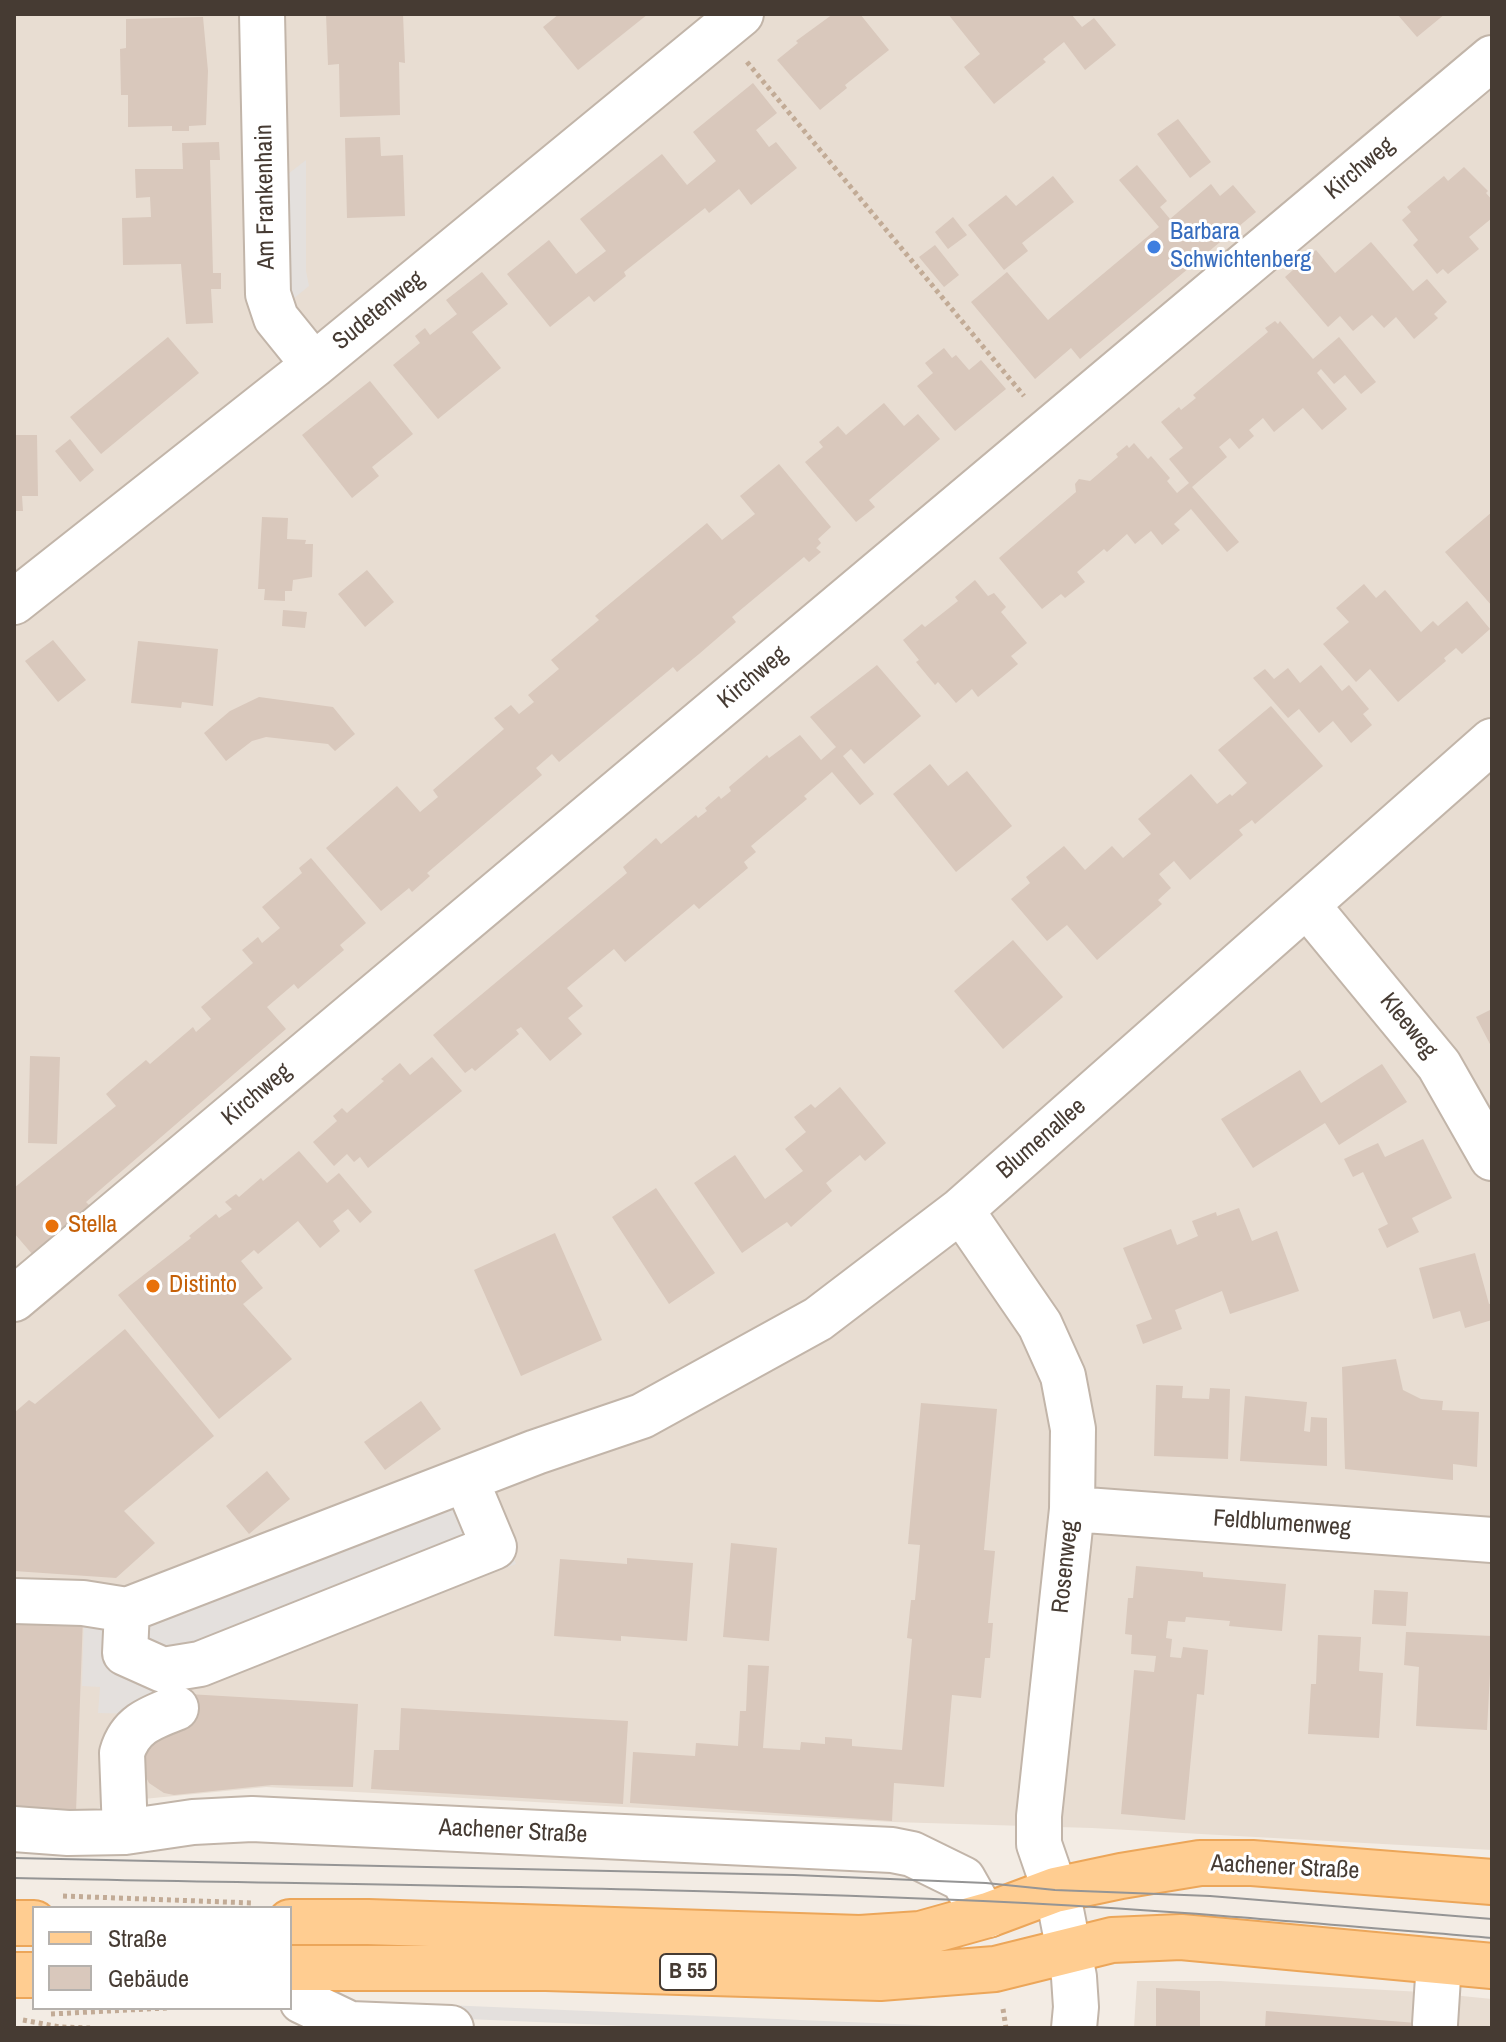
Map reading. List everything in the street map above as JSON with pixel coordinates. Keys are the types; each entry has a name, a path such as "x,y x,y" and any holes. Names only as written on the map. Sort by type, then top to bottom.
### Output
{"main road":[{"name":"Aachener Straße","path":"292,1922 860,1938 920,1934 988,1915 1055,1890 1200,1863 1252,1863 1492,1882"},
{"name":"B 55","path":"299,1979 546,1968 880,1978 995,1969 1112,1940 1181,1937 1492,1966"}],"street":[{"name":"Am Frankenhain","path":"262,14 268,294 276,318 314,365"},
{"name":"Sudetenweg","path":"22,582 314,365 731,22"},
{"name":"Kirchweg","path":"14,1299 1492,58"},
{"name":"Blumenallee","path":"127,1610 536,1452 642,1416 818,1319 961,1210 1492,741"},
{"name":"Kleeweg","path":"1307,905 1439,1065 1492,1158"},
{"name":"Rosenweg","path":"961,1210 1040,1325 1063,1376 1073,1429 1072,1509 1039,1816 1039,1844 1055,1890 1069,1950"},
{"path":"14,1601 83,1603 127,1610 125,1653 163,1670 200,1664 494,1547 470,1478"},
{"name":"Feldblumenweg","path":"1072,1509 1492,1540"},
{"path":"125,1832 122,1753 125,1742 134,1728 147,1719 176,1708"},
{"name":"Aachener Straße","path":"14,1829 68,1833 125,1832 193,1822 252,1819 892,1850 912,1854 963,1879 976,1902 988,1915"},
{"path":"1069,1950 1076,2007 1074,2028"},
{"path":"1435,2024 1439,1962"},
{"path":"299,1979 350,2024 451,2028"}],"path":[{"path":"731,22 1052,427"},
{"path":"14,2017 133,2010"},
{"path":"14,2017 60,2027 90,2028"}],"shaded area":[{"path":"14,14 1492,14 1492,1850 1092,1828 893,1822 266,1787 133,1800 72,1814 14,1812"},
{"path":"306,160 306,271 309,286 287,304 279,181"},
{"path":"487,1489 516,1564 221,1681 214,1664 139,1714 98,1713 100,1687 82,1686 84,1615"},
{"path":"1137,1981 1220,1981 1492,1999 1492,2028 1134,2028"},
{"path":"446,2005 990,2028 674,2028 445,2018"}],"building":[{"path":"326,14 403,14 405,63 399,62 400,115 340,117 339,64 328,65"},
{"path":"559,14 648,14 578,70 543,27"},
{"path":"833,14 860,14 889,50 845,85 847,88 820,110 777,60 798,43 796,41"},
{"path":"948,14 1071,14 1082,27 1094,18 1116,45 1085,70 1064,42 1043,59 1046,62 994,104 964,67 980,54"},
{"path":"1397,14 1445,14 1417,37"},
{"path":"203,17 208,71 206,125 189,126 189,131 172,131 172,126 128,127 128,95 121,95 120,49 126,48 126,19"},
{"path":"753,83 777,113 756,130 769,147 776,142 797,168 751,205 739,189 709,213 705,208 624,272 626,276 594,302 589,296 550,327 507,274 549,240 576,274 606,251 580,219 662,154 687,185 716,161 693,132"},
{"path":"1178,119 1211,162 1190,178 1157,134"},
{"path":"380,137 381,156 403,155 405,216 347,218 345,138"},
{"path":"219,142 220,160 210,160 213,273 221,273 221,289 211,289 213,323 186,324 181,264 123,265 122,218 151,217 150,197 136,198 135,169 183,169 182,143"},
{"path":"1137,165 1167,201 1160,207 1170,219 1211,184 1220,196 1233,185 1256,212 1080,359 1071,348 1035,379 971,302 1007,272 1048,320 1159,227 1119,180"},
{"path":"1464,167 1488,191 1486,193 1492,200 1492,218 1469,237 1479,249 1448,274 1443,269 1437,274 1413,245 1418,240 1402,220 1411,212 1407,207 1444,176 1448,181"},
{"path":"1053,176 1074,202 1022,243 1028,251 1004,270 968,225 1006,195 1016,206"},
{"path":"953,217 967,235 948,249 935,232"},
{"path":"1371,242 1413,291 1427,279 1447,302 1434,314 1438,318 1414,339 1396,317 1384,328 1372,315 1353,331 1340,316 1328,327 1285,277 1316,250 1335,273"},
{"path":"935,245 959,275 944,287 919,257"},
{"path":"482,272 508,304 472,332 501,368 438,419 393,365 420,343 415,336 425,328 430,335 457,314 446,300"},
{"path":"1275,321 1278,324 1280,321 1313,359 1339,337 1376,382 1361,394 1345,375 1334,384 1321,369 1317,373 1347,409 1322,430 1303,408 1274,432 1263,418 1249,430 1254,436 1239,449 1230,438 1219,447 1227,457 1192,487 1239,542 1227,552 1191,509 1174,524 1180,530 1162,545 1151,531 1135,544 1127,534 1107,552 1104,549 1077,572 1085,582 1065,598 1061,594 1042,609 999,558 1076,492 1075,484 1079,479 1090,481 1127,445 1129,448 1134,443 1148,459 1151,456 1170,478 1167,481 1177,493 1189,483 1169,459 1183,448 1161,422 1196,398 1193,395 1268,332 1265,328"},
{"path":"168,337 199,373 101,454 70,417"},
{"path":"944,348 952,358 956,355 969,370 981,360 1006,389 955,431 917,386 933,373 925,363"},
{"path":"370,381 413,434 372,467 379,476 352,498 302,435"},
{"path":"884,403 904,426 918,414 940,439 869,500 875,507 856,522 805,462 823,447 819,442 838,426 846,435"},
{"path":"14,435 37,435 38,496 22,496 23,511 14,511"},
{"path":"70,439 94,470 80,482 55,451"},
{"path":"779,464 831,527 818,539 821,543 816,548 821,552 809,562 804,557 732,617 736,622 699,654 677,672 673,667 559,762 552,754 536,768 542,775 427,873 430,876 412,892 409,888 381,911 326,848 397,786 420,812 438,797 433,790 504,729 494,718 511,705 519,714 534,702 528,695 559,669 551,660 599,620 595,616 707,523 722,540 755,514 740,496"},
{"path":"1492,512 1492,606 1445,552"},
{"path":"262,517 288,518 287,539 306,540 305,544 313,544 312,577 293,580 292,591 285,591 285,601 264,600 265,589 258,589"},
{"path":"367,570 394,602 365,627 338,594"},
{"path":"975,580 988,596 994,593 1006,607 1001,612 1027,643 1011,656 1018,664 978,697 972,689 956,703 938,682 935,685 903,640 958,601 955,597"},
{"path":"1364,584 1376,598 1385,590 1421,632 1433,621 1438,626 1467,601 1490,629 1462,654 1456,648 1444,658 1446,661 1398,702 1370,669 1356,682 1323,644 1349,622 1336,608"},
{"path":"283,610 307,612 305,628 282,626"},
{"path":"53,640 86,680 58,702 25,661"},
{"path":"138,641 218,649 213,706 182,702 181,708 131,703"},
{"path":"877,665 921,716 864,764 851,749 843,756 874,794 860,805 832,772 804,796 807,799 751,846 756,852 744,862 748,868 699,909 694,904 625,962 614,949 567,988 583,1006 568,1018 582,1034 550,1061 521,1027 516,1030 519,1034 475,1071 472,1068 465,1073 433,1035 627,873 623,867 656,838 661,844 696,815 698,818 707,811 705,808 731,791 729,787 767,755 769,758 800,735 821,760 836,747 810,717"},
{"path":"1321,665 1342,691 1349,685 1369,709 1363,714 1372,725 1351,743 1333,721 1319,733 1299,709 1288,718 1253,678 1265,669 1274,679 1288,668 1300,683"},
{"path":"259,697 333,707 355,734 335,751 328,744 266,737 252,741 226,761 204,733 230,711"},
{"path":"1271,706 1323,766 1255,824 1252,820 1239,830 1243,835 1190,880 1174,861 1159,874 1171,888 1158,900 1162,904 1097,960 1067,925 1047,941 1011,899 1030,883 1026,877 1064,846 1085,870 1112,846 1123,858 1151,834 1138,819 1191,774 1217,804 1230,794 1232,796 1247,783 1218,750"},
{"path":"930,764 948,786 967,771 1012,826 956,872 893,794"},
{"path":"311,858 366,923 340,945 344,950 298,989 294,984 267,1007 286,1029 86,1202 90,1206 33,1255 14,1233 14,1188 116,1106 106,1094 122,1080 146,1060 150,1064 193,1027 196,1032 211,1019 201,1007 253,963 242,950 258,937 262,943 280,928 262,907 302,873 299,868"},
{"path":"1013,940 1063,997 1003,1049 954,991"},
{"path":"1492,1009 1492,1048 1476,1017"},
{"path":"30,1056 60,1057 57,1144 28,1143"},
{"path":"432,1057 462,1091 368,1168 360,1157 354,1162 347,1154 334,1166 313,1142 337,1121 333,1116 342,1108 347,1113 400,1063 410,1075"},
{"path":"1382,1064 1407,1102 1339,1145 1325,1123 1253,1168 1221,1119 1300,1070 1321,1103"},
{"path":"840,1087 886,1143 865,1161 860,1155 826,1183 832,1191 791,1227 787,1222 742,1253 694,1183 735,1155 765,1199 803,1171 785,1149 806,1132 794,1117 811,1104 815,1108"},
{"path":"1423,1139 1452,1198 1412,1218 1419,1232 1387,1248 1378,1229 1388,1224 1363,1172 1353,1177 1344,1159 1378,1143 1385,1157"},
{"path":"299,1151 327,1183 339,1173 372,1212 360,1223 348,1209 333,1221 340,1231 320,1248 298,1221 258,1254 254,1250 241,1261 263,1288 243,1304 292,1359 219,1419 118,1295 191,1238 189,1236 216,1214 219,1218 232,1209 225,1202 236,1194 239,1197 261,1178 263,1181"},
{"path":"656,1188 715,1273 669,1304 612,1217"},
{"path":"1239,1208 1252,1241 1277,1231 1299,1291 1230,1314 1222,1291 1175,1310 1182,1329 1143,1344 1136,1325 1152,1319 1123,1248 1171,1229 1177,1245 1198,1236 1192,1221"},
{"path":"555,1233 602,1340 521,1376 474,1270"},
{"path":"1475,1253 1489,1304 1492,1303 1492,1320 1465,1328 1460,1311 1433,1319 1419,1268"},
{"path":"125,1329 214,1436 124,1511 155,1543 116,1578 14,1571 14,1413 29,1400 35,1404"},
{"path":"1396,1359 1403,1390 1421,1399 1443,1401 1442,1410 1479,1412 1477,1467 1453,1464 1453,1480 1345,1469 1342,1367"},
{"path":"1156,1385 1183,1386 1182,1398 1209,1399 1210,1388 1230,1389 1228,1459 1154,1456"},
{"path":"1245,1396 1307,1402 1304,1431 1310,1432 1311,1417 1327,1418 1327,1466 1240,1461"},
{"path":"421,1401 441,1429 385,1470 364,1442"},
{"path":"921,1403 997,1409 984,1550 995,1551 988,1623 993,1623 990,1658 985,1658 981,1698 952,1695 944,1787 894,1783 892,1821 630,1803 633,1752 695,1756 696,1743 738,1746 740,1711 746,1711 748,1665 769,1666 763,1748 800,1750 801,1742 825,1744 825,1737 852,1739 852,1746 902,1750 912,1639 907,1638 911,1600 915,1600 920,1545 908,1544"},
{"path":"267,1471 290,1499 249,1534 226,1506"},
{"path":"731,1543 777,1548 769,1641 723,1637"},
{"path":"627,1558 693,1563 687,1641 621,1636 621,1641 554,1636 560,1559 627,1564"},
{"path":"1136,1566 1203,1572 1203,1577 1286,1584 1282,1631 1229,1626 1230,1621 1186,1617 1185,1622 1168,1621 1166,1638 1172,1639 1170,1657 1181,1658 1183,1647 1208,1650 1204,1695 1197,1694 1185,1820 1121,1814 1134,1670 1154,1672 1156,1656 1131,1654 1132,1635 1125,1634 1128,1598 1133,1598"},
{"path":"1374,1590 1408,1592 1406,1626 1372,1624"},
{"path":"14,1614 83,1616 76,1812 14,1810"},
{"path":"1406,1632 1492,1636 1487,1730 1416,1726 1419,1667 1404,1665"},
{"path":"1318,1635 1361,1637 1359,1671 1383,1673 1379,1738 1308,1734 1311,1684 1316,1684"},
{"path":"188,1694 358,1704 353,1787 272,1785 174,1795 164,1793 149,1783 144,1773 143,1751"},
{"path":"401,1708 628,1721 623,1804 371,1789 374,1750 399,1750"},
{"path":"1156,1988 1200,1991 1200,2028 1156,2028"},
{"path":"1266,2011 1454,2026 1454,2028 1265,2028"}],"tram line":[{"path":"14,1858 794,1875 1210,1896 1492,1919"},
{"path":"14,1878 646,1890 1025,1903 1492,1938"}],"place":[{"name":"Barbara Schwichtenberg","path":"1154,247"},
{"name":"Stella","path":"52,1226"},
{"name":"Distinto","path":"153,1286"}]}
